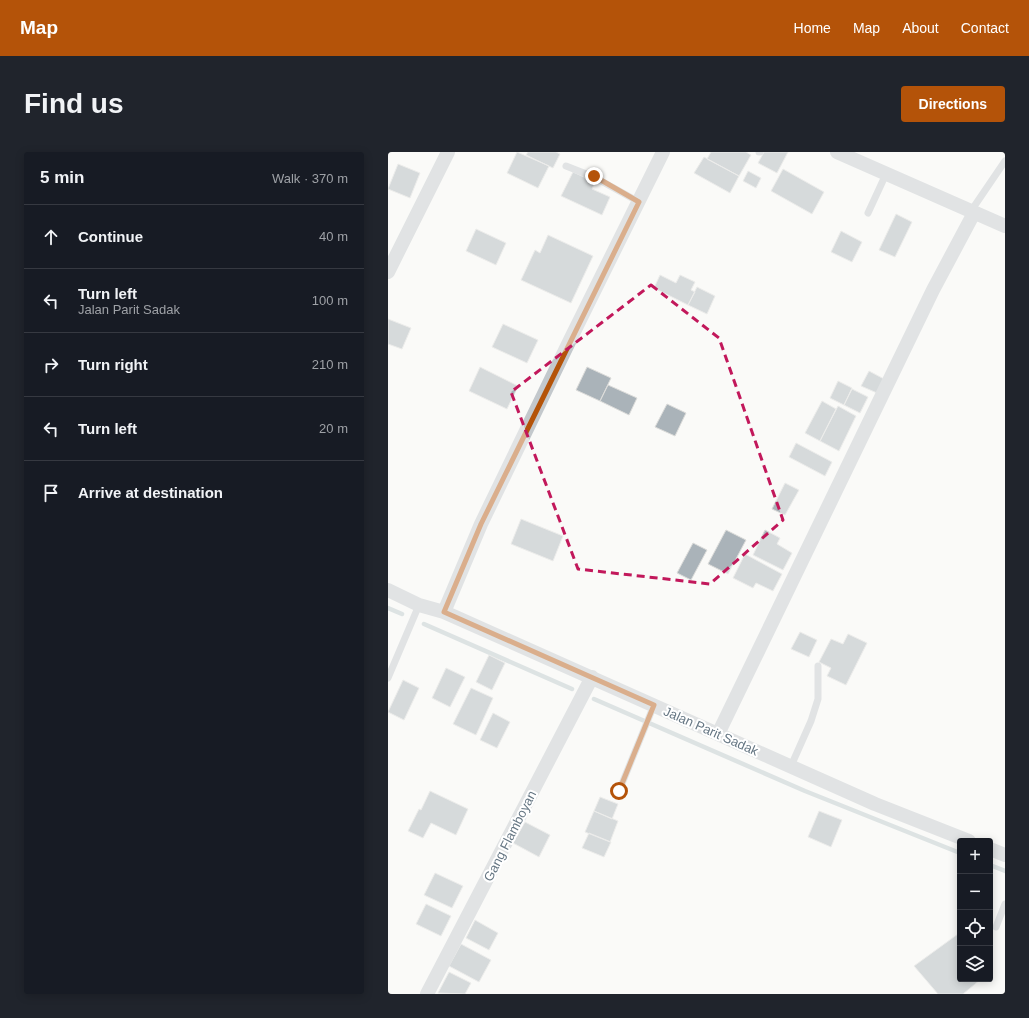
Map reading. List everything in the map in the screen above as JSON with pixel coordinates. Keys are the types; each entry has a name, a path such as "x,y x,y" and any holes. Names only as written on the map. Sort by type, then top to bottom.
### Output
{"street":[{"path":"388,272 448,152"},
{"path":"444,612 481,524 663,152"},
{"path":"837,152 1005,226"},
{"path":"718,734 972,212"},
{"name":"Jalan Parit Sadak","path":"388,590 419,604 444,612 592,677 654,708 718,734 875,804 961,838"},
{"name":"Gang Flamboyan","path":"427,994 592,677"},
{"path":"993,850 1005,855"}],"lane":[{"path":"972,212 1005,161"},
{"path":"566,166 594,176 639,202"},
{"path":"868,213 886,174"},
{"path":"388,678 419,604"},
{"path":"791,766 818,699 818,666"},
{"path":"619,791 654,708"},
{"path":"996,927 1005,904"}],"highlighted area":[{"path":"651,285 719,338 783,520 710,584 578,569 511,392"}],"building":[{"path":"517,152 549,166 538,188 507,173"},
{"path":"528,152 556,152 560,154 553,168 526,155"},
{"path":"711,152 746,152 751,155 739,176 707,159"},
{"path":"764,152 788,152 777,173 758,163"},
{"path":"704,157 739,176 730,193 694,173"},
{"path":"398,164 420,173 410,198 388,189"},
{"path":"783,169 824,192 812,214 771,191"},
{"path":"748,171 761,178 756,188 743,181"},
{"path":"573,172 595,182 592,189 610,197 602,215 561,196"},
{"path":"896,214 912,222 895,257 879,250"},
{"path":"476,229 506,243 496,265 466,251"},
{"path":"841,231 862,242 852,262 831,252"},
{"path":"548,235 593,256 571,303 521,280 535,250 540,253"},
{"path":"660,275 676,283 680,275 695,282 691,290 695,292 688,305 654,288"},
{"path":"697,287 715,296 707,314 688,305"},
{"path":"388,319 411,328 402,349 388,344"},
{"path":"503,324 538,340 527,363 492,347"},
{"path":"480,367 518,386 507,409 469,391"},
{"path":"587,367 611,378 600,401 576,390"},
{"path":"869,371 884,379 877,393 861,386"},
{"path":"838,381 852,388 844,405 830,398"},
{"path":"608,385 637,398 629,415 600,401"},
{"path":"852,389 868,397 860,413 844,405"},
{"path":"822,401 836,409 820,441 805,433"},
{"path":"667,404 686,413 675,436 655,427"},
{"path":"838,406 856,416 839,451 820,441"},
{"path":"796,443 832,462 825,476 789,457"},
{"path":"785,483 799,490 785,515 772,509"},
{"path":"521,519 563,536 553,561 511,544"},
{"path":"726,530 746,540 728,574 708,564"},
{"path":"765,530 780,538 777,544 792,553 783,570 753,555"},
{"path":"693,543 707,550 691,580 677,573"},
{"path":"745,554 782,574 773,591 756,583 753,588 733,578"},
{"path":"800,632 817,640 809,657 791,649"},
{"path":"848,634 867,643 846,685 827,676 831,668 819,662 831,639 843,644"},
{"path":"489,655 505,663 492,690 476,682"},
{"path":"446,668 465,677 450,707 432,698"},
{"path":"403,680 419,688 404,720 388,712"},
{"path":"471,688 493,698 476,735 453,724"},
{"path":"493,713 510,722 497,748 480,740"},
{"path":"430,791 468,809 456,835 431,823 423,838 408,831 419,809 421,810"},
{"path":"600,797 618,804 612,819 594,811"},
{"path":"594,811 618,821 610,842 585,832"},
{"path":"819,811 842,820 831,847 808,837"},
{"path":"525,822 550,835 539,857 513,843"},
{"path":"589,833 611,842 604,857 582,848"},
{"path":"435,873 463,886 452,908 424,895"},
{"path":"426,904 451,916 441,936 416,924"},
{"path":"475,920 498,933 489,950 466,938"},
{"path":"957,935 957,982 977,982 963,994 938,994 914,966"},
{"path":"461,944 491,960 479,982 449,966"},
{"path":"449,972 471,983 465,994 438,993"}],"waterway":[{"path":"388,608 402,614"},
{"path":"424,624 572,689"},
{"path":"594,699 805,791 957,852"},
{"path":"993,866 1005,871"}],"route":[{"path":"594,176 639,202 481,524 444,612 654,705 648,724 619,791"}]}
